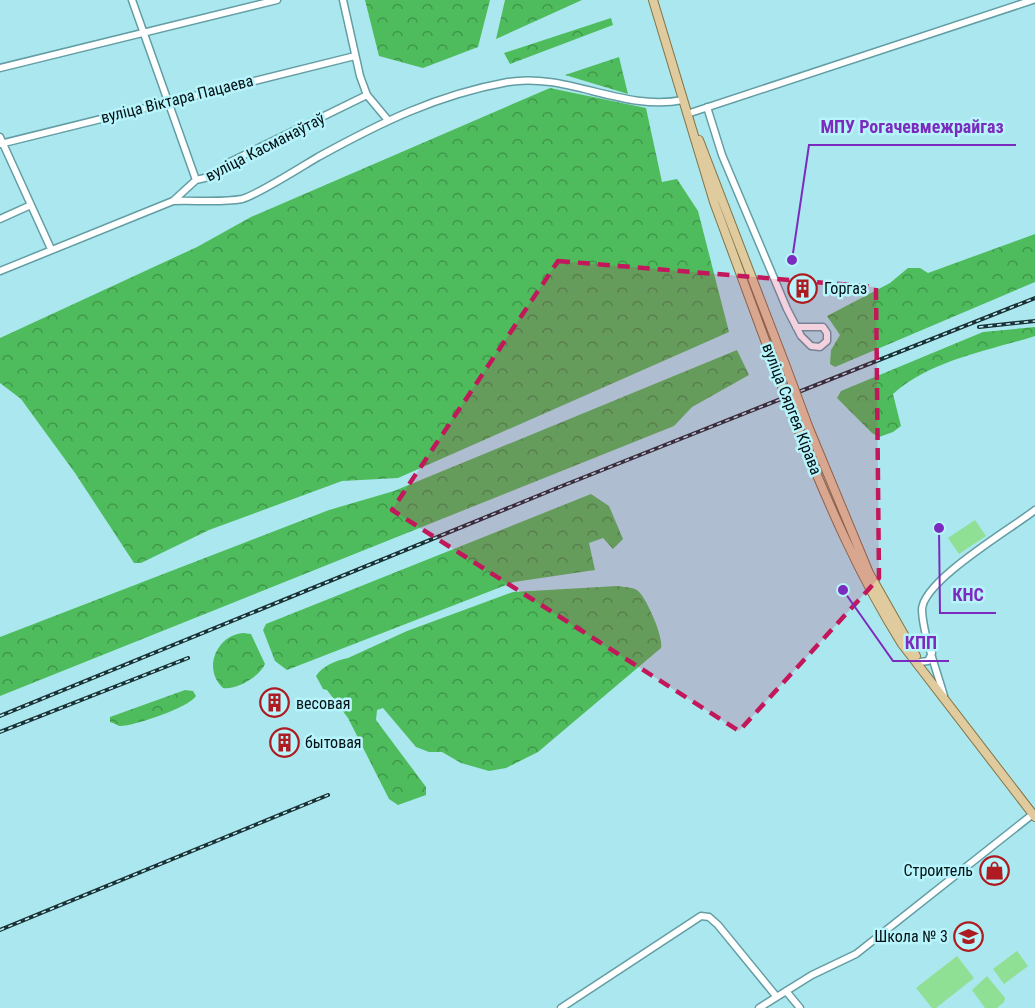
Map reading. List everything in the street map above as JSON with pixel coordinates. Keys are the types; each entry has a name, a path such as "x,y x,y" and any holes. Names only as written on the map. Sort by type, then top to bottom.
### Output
{"main road":[{"name":"вуліца Сяргея Кірава","path":"652,0 714,202 798,429 828,502 864,580 902,644 937,683"},
{"name":"вуліца Сяргея Кірава","path":"687,114 725,202 808,426 869,573 920,662 937,683 945,702 1034,815"}],"street":[{"path":"132,0 196,180"},
{"path":"0,68 277,0"},
{"path":"343,0 355,56 367,94 387,119"},
{"path":"687,114 1033,0"},
{"name":"вуліца Віктара Пацаева","path":"1,141 355,56"},
{"path":"173,201 243,199 387,119 447,96 529,80 622,99 665,104 683,100"},
{"name":"вуліца Касманаўтаў","path":"0,271 173,201 196,180 213,176 230,162 367,94"},
{"path":"707,107 722,155 796,327 801,336 814,347 823,346 827,341 827,333 823,327 796,327"},
{"path":"1,141 51,249"},
{"path":"0,219 31,205"},
{"path":"937,683 922,608 925,597 953,569 1035,510"},
{"path":"920,662 928,661 932,652"},
{"path":"759,1008 776,996 856,954 1034,815"},
{"path":"561,1008 696,917 709,917 718,925 776,996"},
{"path":"786,991 800,1008"}],"highlighted area":[{"path":"558,261 876,287 879,578 739,731 392,510"}],"green space":[{"path":"365,0 490,0 478,47 423,68 379,56"},
{"path":"505,0 582,0 496,39"},
{"path":"611,18 613,25 510,64 504,53"},
{"path":"619,57 628,94 565,75"},
{"path":"550,88 646,108 662,182 677,179 698,211 729,332 398,478 342,481 209,530 141,563 134,563 75,473 21,399 0,383 0,338 197,247 251,217"},
{"path":"1035,234 1035,282 835,367 830,364 831,350 840,335 827,316 890,283 908,268 920,268 928,273"},
{"path":"1035,327 1035,336 961,358 908,382 893,394 901,426 893,432 879,437 872,433 837,398 841,391 983,332"},
{"path":"737,350 749,375 692,407 674,426 0,696 0,637 329,510 394,491"},
{"path":"591,494 609,506 623,539 613,549 603,538 589,543 595,570 514,582 287,670 275,661 263,630 266,624"},
{"path":"975,520 986,536 959,554 948,538"},
{"path":"617,586 633,588 641,594 657,627 661,648 538,752 506,768 489,771 461,763 442,752 429,752 416,747 383,708 377,710 376,720 426,787 426,795 398,805 389,799 348,718 327,690 323,689 316,676 330,664 407,631 513,592"},
{"path":"243,633 251,634 265,664 247,681 235,687 223,688 214,672 215,654 226,640"},
{"path":"185,690 193,691 196,696 172,711 126,725 119,726 110,722 110,717"},
{"path":"1017,951 1028,966 1004,984 993,969"},
{"path":"957,956 974,978 936,1008 932,1008 916,988"},
{"path":"987,976 1005,998 997,1008 985,1008 972,990"}],"railway":[{"path":"0,716 557,488 1035,298"},
{"path":"979,327 1035,321"},
{"path":"0,732 188,658"},
{"path":"0,930 328,795"}],"place":[{"name":"МПУ Рогачевмежрайгаз","path":"792,260"},
{"name":"Горгаз","path":"803,288"},
{"name":"КНС","path":"939,528"},
{"name":"КПП","path":"843,590"},
{"name":"весовая","path":"275,703"},
{"name":"бытовая","path":"284,742"},
{"name":"Строитель","path":"994,870"},
{"name":"Школа № 3","path":"969,936"}]}
